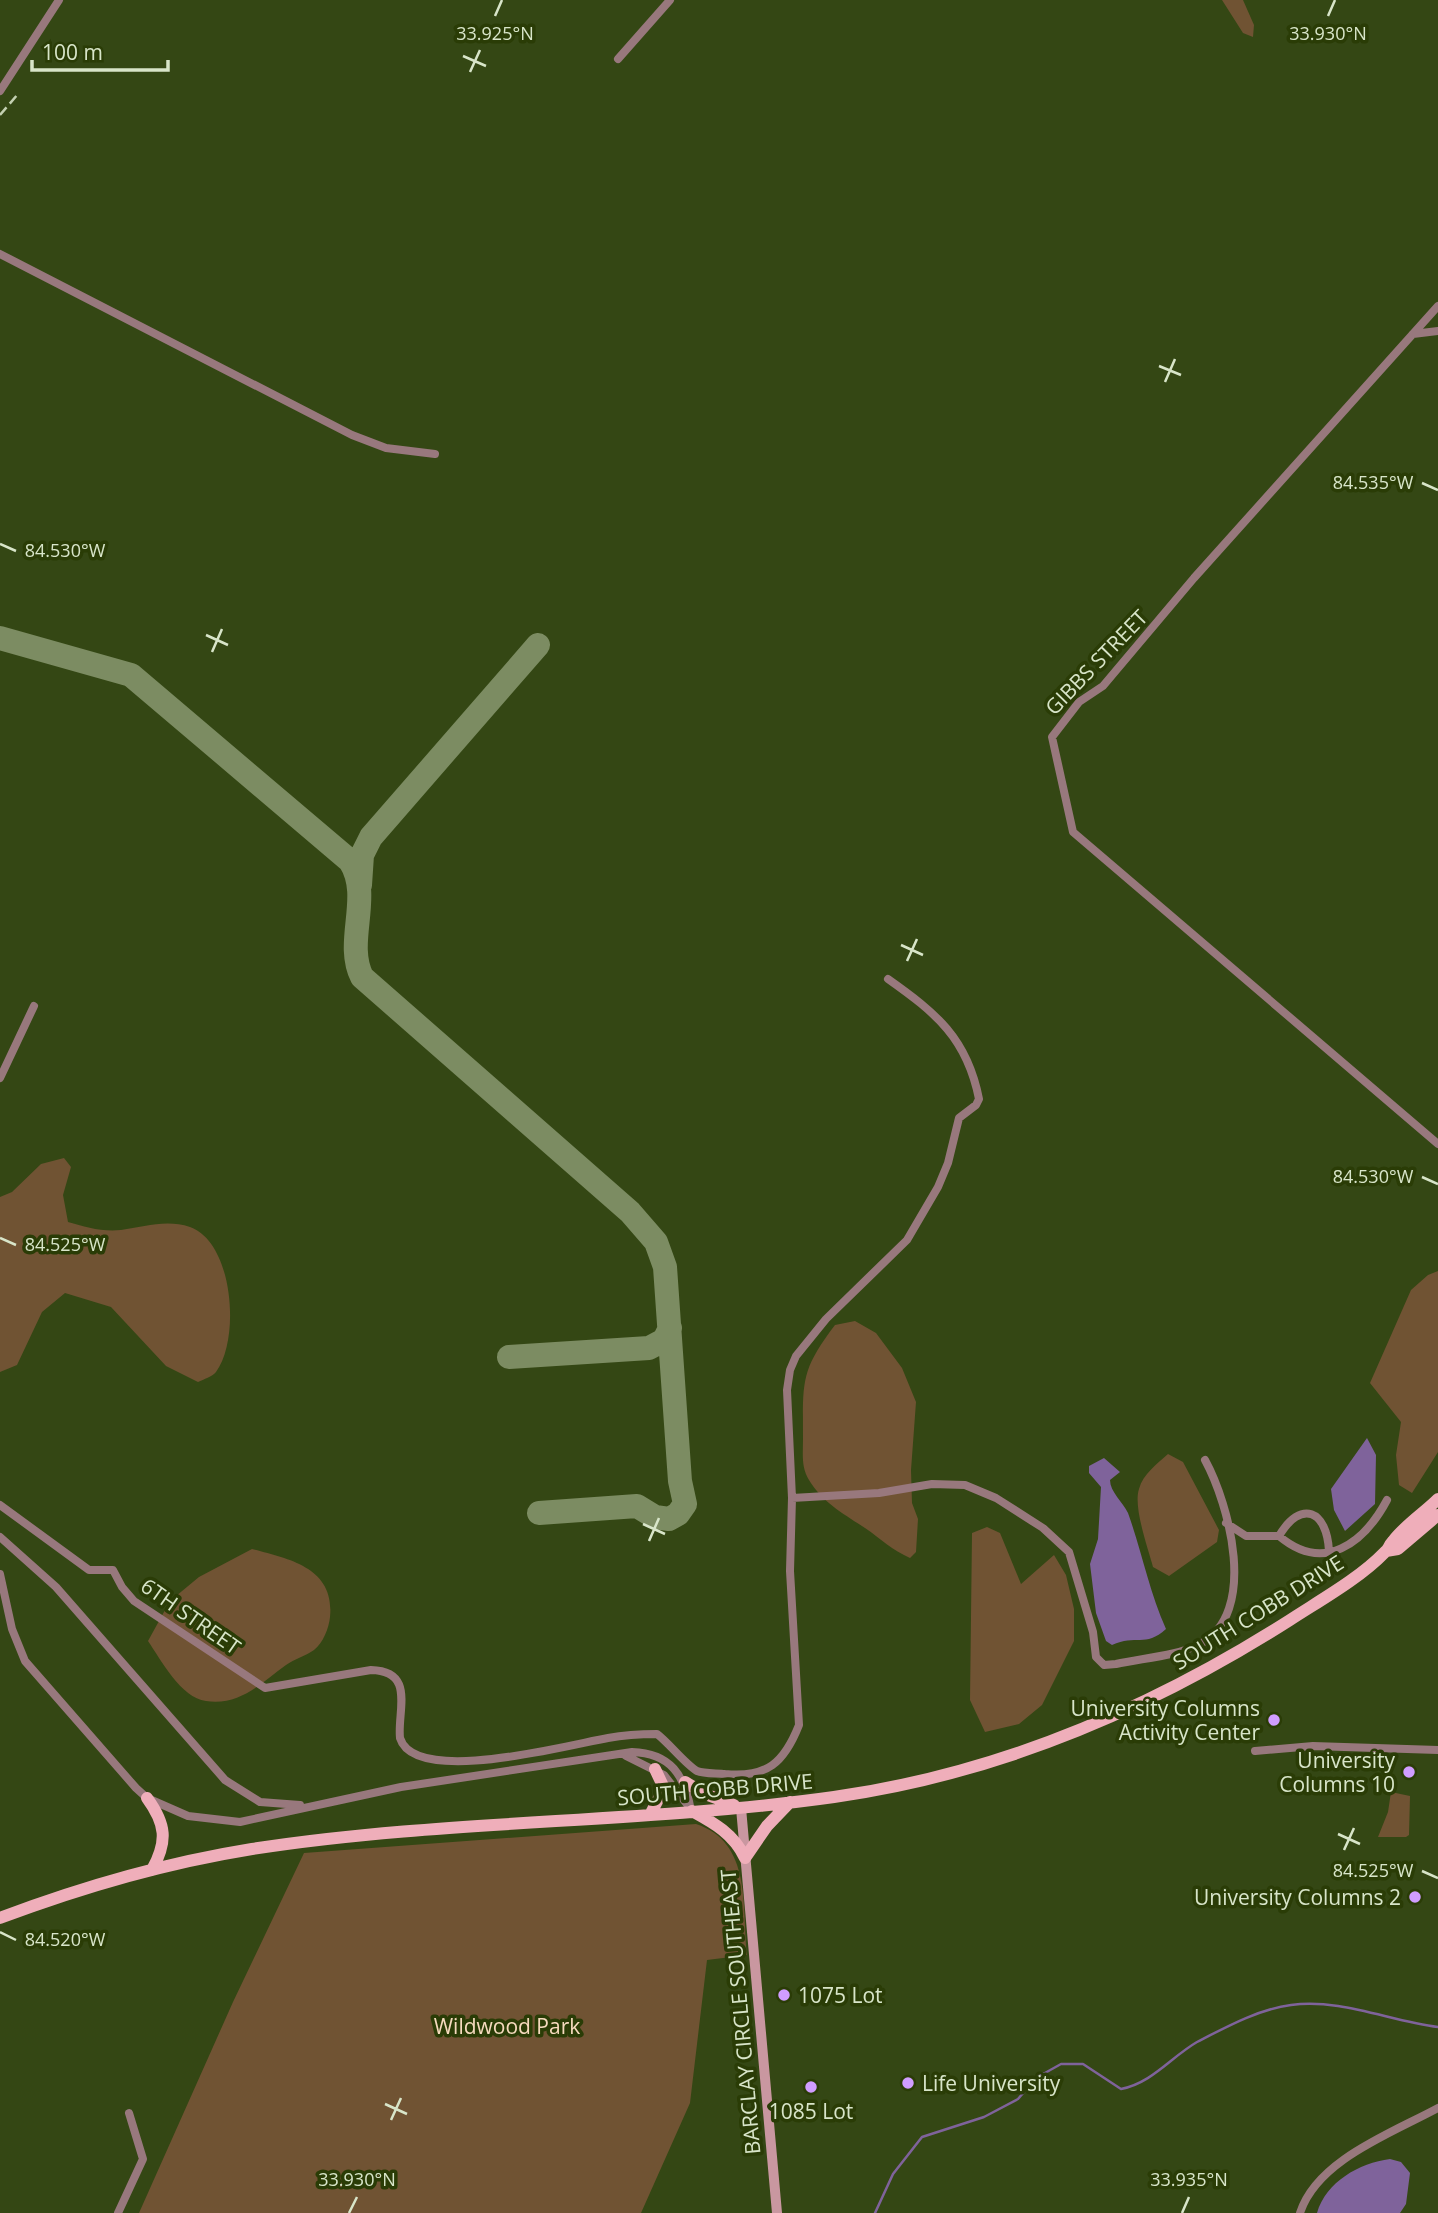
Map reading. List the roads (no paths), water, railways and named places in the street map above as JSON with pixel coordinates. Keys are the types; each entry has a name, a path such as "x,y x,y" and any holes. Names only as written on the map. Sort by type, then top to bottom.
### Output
{"main road":[{"name":"SOUTH COBB DRIVE","path":"0,1918 88,1887 152,1870 293,1843 741,1808 862,1792 951,1774 1012,1755 1104,1719 1193,1677 1241,1650 1306,1609 1386,1551 1393,1539 1438,1499"},
{"name":"SOUTH COBB DRIVE","path":"1386,1551 1398,1549 1438,1515"},
{"path":"650,1815 664,1788 655,1769"},
{"path":"685,1782 705,1794 741,1808"},
{"path":"147,1798 162,1821 165,1836 152,1870"},
{"path":"746,1858 767,1826 790,1802"},
{"path":"691,1811 724,1830 740,1846 746,1858"}],"street":[{"path":"0,91 59,0"},
{"path":"618,59 670,0"},
{"path":"0,254 352,435 386,448 435,454"},
{"name":"GIBBS STREET","path":"1438,306 1194,578 1103,686 1079,702 1052,737 1073,832 1438,1144"},
{"path":"1413,334 1438,331"},
{"path":"888,979 943,1021 965,1052 979,1098 976,1105 960,1118 948,1163 938,1187 907,1240 826,1320 796,1356 787,1390 792,1498 878,1493 932,1484 965,1485 996,1498 1043,1528 1069,1552 1093,1632 1096,1657 1104,1665 1189,1648 1209,1638 1218,1628 1236,1583 1236,1567 1219,1486 1205,1460"},
{"path":"0,1078 33,1006"},
{"name":"6TH STREET","path":"0,1505 89,1570 113,1570 134,1601 265,1688 371,1670 386,1672 400,1685 402,1744 414,1754 439,1760 500,1759 607,1738 657,1734 698,1771 739,1774 763,1772 779,1761 790,1747 799,1725 790,1572 792,1498"},
{"path":"1226,1522 1246,1536 1279,1536 1307,1551 1329,1551 1353,1545 1377,1520 1387,1500"},
{"path":"1279,1536 1294,1520 1304,1515 1318,1516 1329,1536 1329,1551"},
{"path":"0,1537 56,1587 225,1780 260,1802 308,1805"},
{"path":"0,1574 12,1629 25,1661 147,1798 188,1816 227,1823 260,1819 308,1805 411,1786 638,1752 660,1759 674,1768 685,1782 691,1811"},
{"path":"1255,1751 1313,1746 1438,1750"},
{"path":"623,1755 655,1769 670,1780 691,1811"},
{"name":"BARCLAY CIRCLE SOUTHEAST","path":"741,1808 777,2213"},
{"path":"1300,2213 1311,2189 1332,2167 1438,2108"},
{"path":"118,2213 143,2159 129,2113"}],"waterway":[{"path":"875,2213 893,2174 922,2137 984,2117 1018,2099 1036,2078 1061,2064 1083,2064 1121,2089 1142,2081 1197,2042 1219,2030 1255,2015 1291,2005 1346,2007 1438,2027"}],"railway":[{"path":"0,115 18,94"}],"place":[{"name":"University Columns Activity Center","path":"1274,1720"},
{"name":"University Columns 10","path":"1409,1772"},
{"name":"University Columns 2","path":"1415,1897"},
{"name":"1075 Lot","path":"784,1995"},
{"name":"Life University","path":"908,2083"},
{"name":"1085 Lot","path":"811,2087"}],"park label":[{"name":"Wildwood Park","path":"507,2026"}]}
